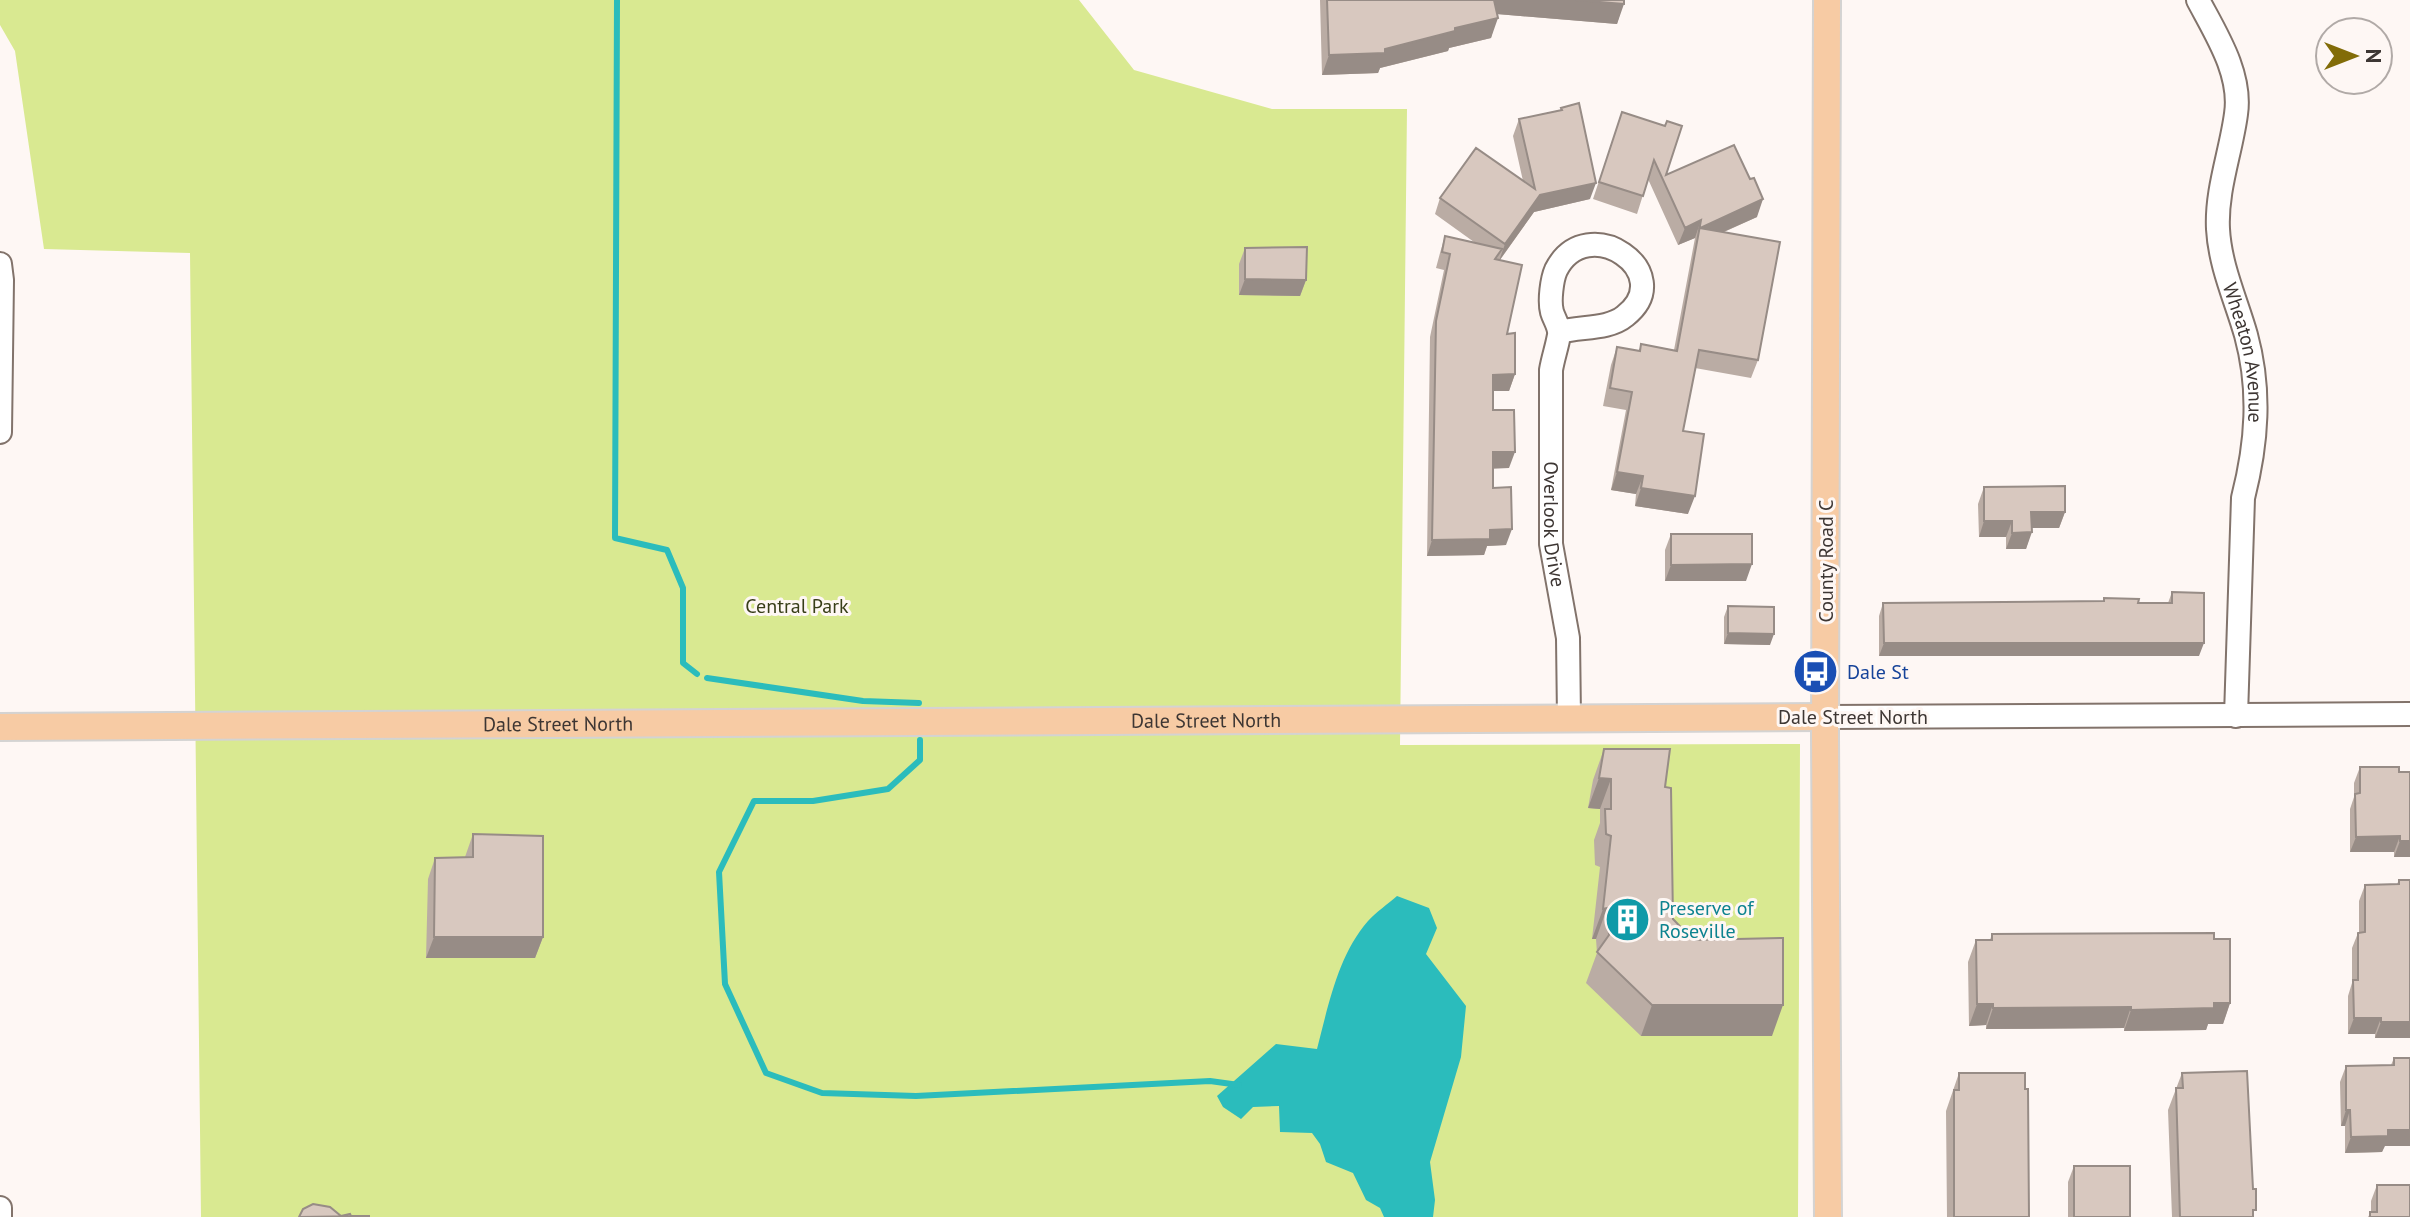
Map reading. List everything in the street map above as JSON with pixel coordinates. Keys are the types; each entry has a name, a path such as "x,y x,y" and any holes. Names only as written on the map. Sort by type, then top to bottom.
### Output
{"main road":[{"name":"County Road C","path":"1827,0 1825,717 1828,1217"},
{"name":"Dale Street North","path":"0,727 1825,717"}],"street":[{"name":"Wheaton Avenue","path":"2198,0 2230,65 2236,90 2237,111 2220,194 2218,227 2222,260 2246,338 2257,399 2252,463 2243,498 2236,716"},
{"name":"Overlook Drive","path":"1560,332 1579,326 1606,325 1624,317 1635,305 1641,289 1638,271 1629,256 1615,248 1595,245 1575,248 1562,260 1554,274 1551,310 1560,332 1551,370 1550,524 1568,638 1569,718"},
{"path":"0,264 0,432"},
{"name":"Dale Street North","path":"1825,717 2410,714"},
{"path":"0,1208 0,1217"}],"green space":[{"name":"Central Park","path":"0,0 1079,0 1134,70 1272,109 1407,109 1400,745 1800,744 1798,1217 201,1217 190,253 44,249 15,51 0,25"}],"water":[{"path":"1397,896 1429,908 1437,928 1426,954 1466,1006 1461,1057 1430,1162 1435,1200 1433,1217 1384,1217 1380,1208 1366,1200 1353,1173 1326,1162 1320,1144 1312,1133 1280,1132 1279,1106 1253,1107 1241,1119 1223,1107 1217,1096 1276,1044 1317,1049 1335,982 1349,949 1368,921"}],"building":[{"path":"1327,0 1494,0 1498,18 1385,49 1385,53 1329,55"},
{"path":"1576,0 1624,0 1624,4"},
{"path":"1579,103 1596,183 1540,195 1505,244 1440,198 1476,148 1535,189 1519,119"},
{"path":"1622,112 1665,126 1667,121 1682,126 1666,175 1734,145 1763,199 1700,228 1780,242 1758,360 1699,350 1683,431 1704,434 1695,496 1641,488 1643,476 1617,472 1632,392 1610,388 1617,347 1640,351 1641,344 1677,351 1701,220 1685,228 1654,160 1643,196 1599,182"},
{"path":"1445,236 1502,249 1495,259 1522,265 1507,334 1515,333 1515,374 1493,375 1493,410 1514,410 1515,452 1493,452 1493,488 1511,487 1512,529 1490,530 1490,539 1432,540 1436,321 1450,254 1442,252"},
{"path":"1307,247 1306,280 1245,279 1245,248"},
{"path":"2065,486 2065,512 2031,512 2032,532 2012,533 2012,521 1984,521 1984,487"},
{"path":"1671,534 1752,534 1752,564 1671,565"},
{"path":"2172,592 2204,593 2204,643 1884,643 1883,603 2104,601 2104,598 2139,599 2138,603 2172,603"},
{"path":"1728,606 1774,607 1774,634 1728,633"},
{"name":"Preserve of Roseville","path":"1604,749 1670,749 1665,787 1671,788 1673,919 1693,940 1783,938 1783,1005 1652,1005 1597,952 1609,935 1607,908 1603,909 1611,836 1606,834 1605,809 1611,809 1611,779 1599,778"},
{"path":"2360,767 2399,767 2399,772 2410,772 2410,841 2400,841 2400,836 2356,837 2355,794 2360,793"},
{"path":"473,834 543,836 543,937 434,937 435,858 473,857"},
{"path":"2399,880 2410,880 2410,1022 2354,1018 2353,980 2358,980 2358,933 2365,932 2365,885 2399,884"},
{"path":"2214,933 2214,939 2230,939 2230,1003 2214,1003 2214,1008 1993,1008 1993,1004 1977,1004 1976,940 1992,940 1992,934"},
{"path":"2394,1058 2410,1058 2410,1130 2388,1130 2388,1136 2351,1137 2350,1110 2346,1110 2346,1066 2394,1065"},
{"path":"2247,1071 2253,1189 2256,1189 2253,1217 2180,1217 2176,1088 2183,1088 2182,1073"},
{"path":"1959,1073 2025,1073 2025,1089 2028,1089 2029,1217 1954,1217 1954,1090 1959,1090"},
{"path":"2074,1166 2130,1166 2130,1217 2074,1217"},
{"path":"2377,1185 2410,1185 2410,1217 2370,1217 2370,1212 2377,1212"},
{"path":"313,1204 330,1207 341,1216 370,1216 299,1217 303,1209"}],"waterway":[{"path":"617,0 615,538 667,550 683,588 683,663 697,674"},
{"path":"707,678 863,701 919,703"},
{"path":"920,740 920,760 888,789 813,801 754,801 719,872 725,984 766,1073 822,1093 916,1096 1210,1081 1239,1085"}],"place":[{"name":"Dale St","path":"1816,672"},
{"name":"Preserve of Roseville","path":"1628,919"}]}
